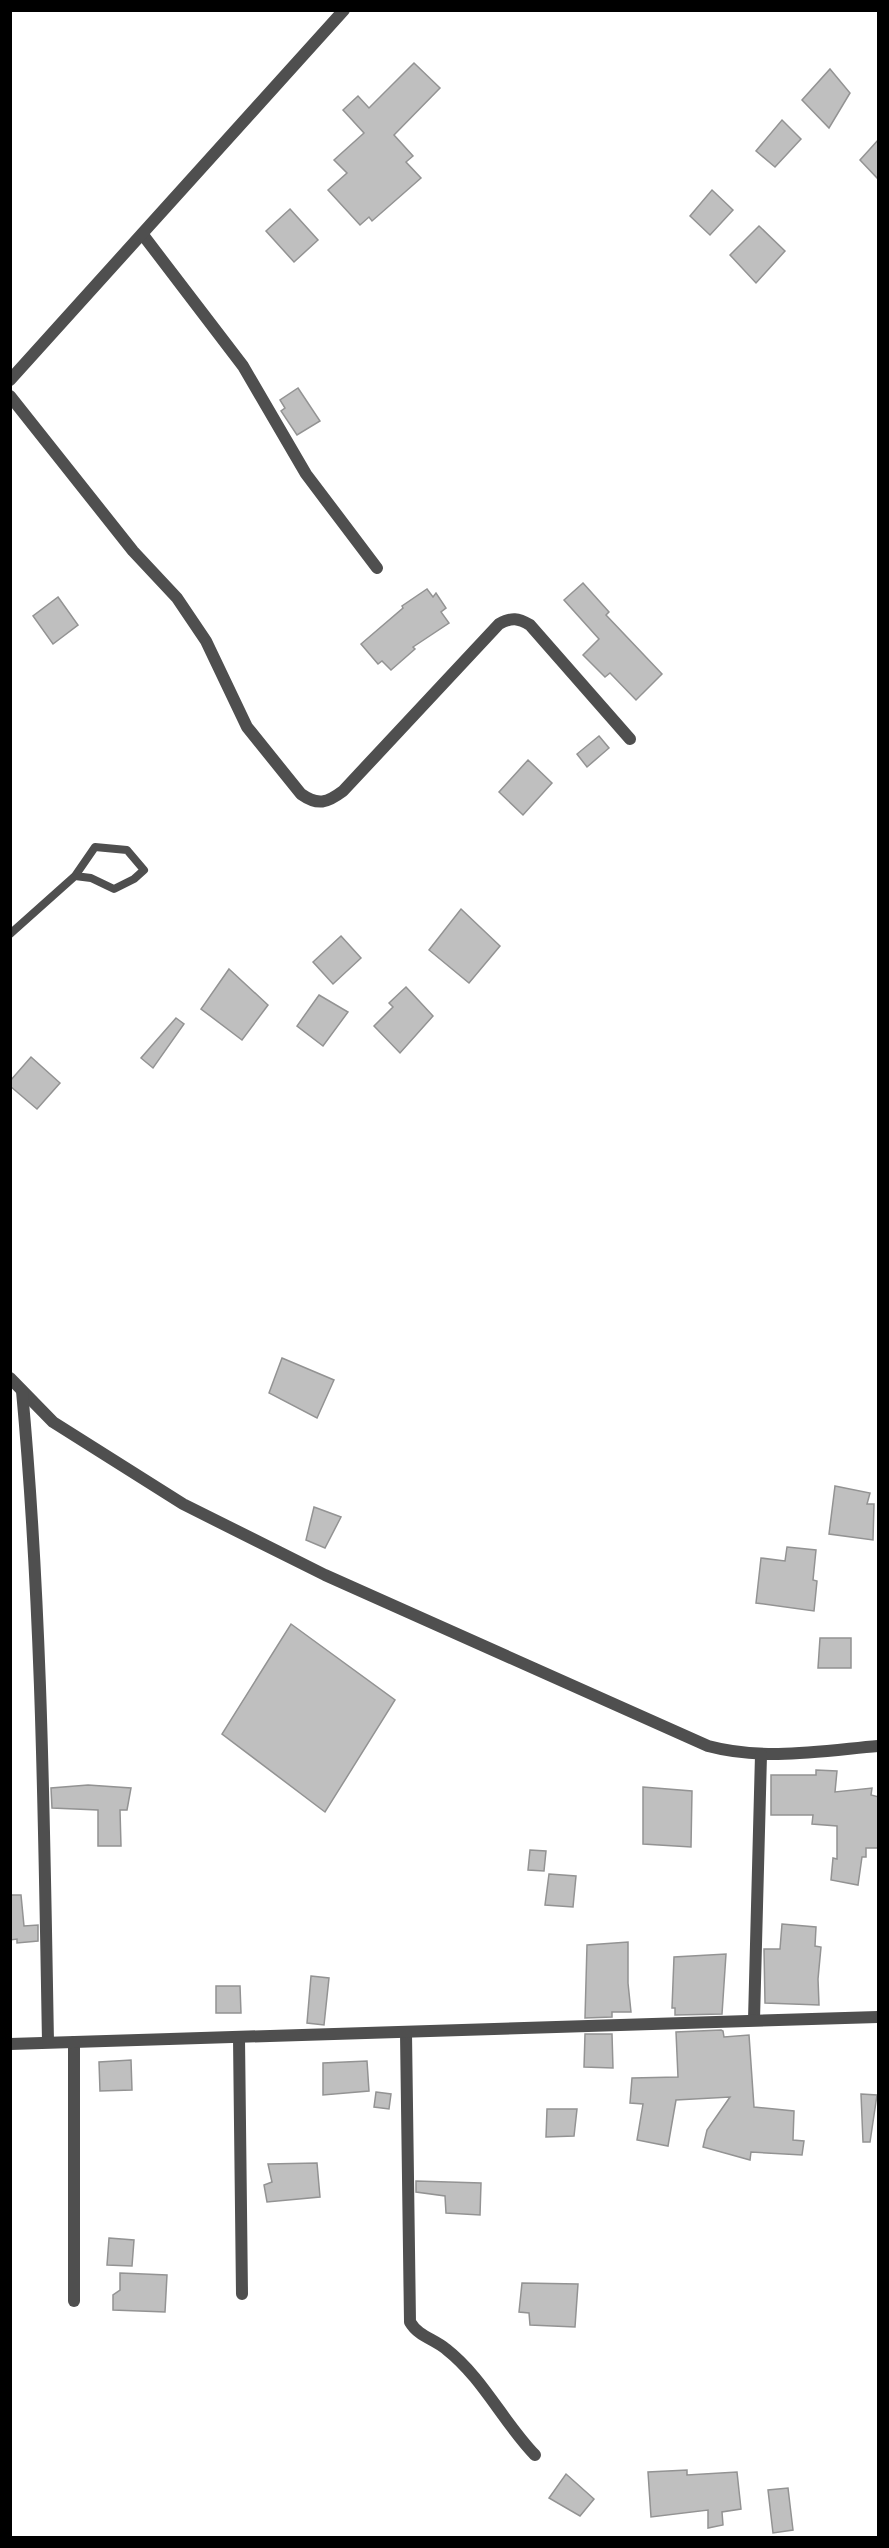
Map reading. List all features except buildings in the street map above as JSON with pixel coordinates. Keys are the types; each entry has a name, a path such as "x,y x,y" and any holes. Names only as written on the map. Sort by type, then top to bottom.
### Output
{"street":[{"path":"10,380 344,10"},
{"path":"143,235 243,366 306,474 377,568"},
{"path":"10,396 134,551 177,598 206,641 247,727 301,794 313,802 327,802 343,791 499,624 510,618 520,619 530,625 630,740"},
{"path":"10,1378 53,1422 183,1504 315,1570 708,1746 732,1752 761,1755 879,1746"},
{"path":"22,1391 33,1504 42,1723 48,2042"},
{"path":"754,2020 761,1755"},
{"path":"10,2044 879,2017"},
{"path":"406,2032 410,2322 414,2329 447,2349 472,2373 520,2440 535,2456"},
{"path":"239,2038 242,2294"},
{"path":"74,2042 74,2301"}],"lane":[{"path":"10,934 75,876 95,847 127,850 144,870 134,879 114,889 91,878 75,876"}]}
